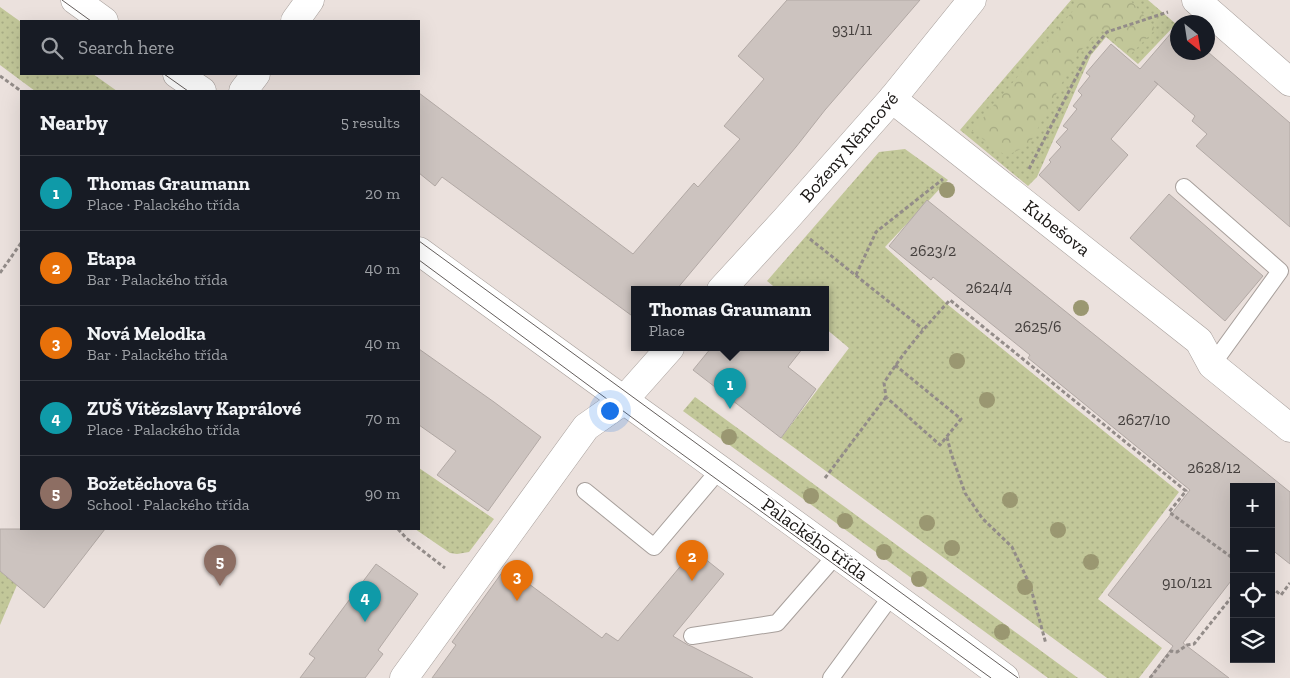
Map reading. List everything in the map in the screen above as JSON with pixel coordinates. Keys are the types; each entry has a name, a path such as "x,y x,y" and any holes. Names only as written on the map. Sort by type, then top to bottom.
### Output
{"street":[{"path":"75,0 103,20"},
{"path":"296,20 310,0"},
{"name":"Boženy Němcové","path":"725,286 892,100 972,0"},
{"path":"1196,0 1290,82"},
{"path":"178,75 201,90"},
{"path":"244,90 255,75"},
{"name":"Kubešova","path":"892,100 1200,341 1212,364 1290,428"},
{"name":"Palackého třída","path":"420,252 1005,678"},
{"path":"404,678 586,427 623,401 667,351"}],"lane":[{"path":"88,0 116,20"},
{"path":"190,75 212,90"},
{"path":"1184,187 1280,271 1212,364"},
{"path":"585,491 654,547 720,469"},
{"path":"692,636 777,623 837,554"},
{"path":"830,678 892,595"}],"path":[{"path":"1027,173 1087,56 1107,32 1168,12"},
{"path":"0,76 20,90"},
{"path":"856,276 876,232 948,175"},
{"path":"786,219 923,330"},
{"path":"0,273 20,244"},
{"path":"895,365 961,419 940,445 886,397 884,382 895,365 923,330 950,300 1186,491 1169,512 1230,556"},
{"path":"824,478 886,397"},
{"path":"947,437 965,493 982,518 1012,546 1030,585 1046,644"},
{"path":"399,530 406,538 470,587"},
{"path":"1275,590 1281,595 1290,583"},
{"path":"1150,678 1171,651 1178,652 1186,645 1194,644 1230,599"}],"green space":[{"path":"1071,0 1148,0 1170,19 1170,30 1138,64 1106,37 1091,55 1037,177 1028,186 960,130"},
{"path":"1082,0 1130,0 1156,29 1130,55 1101,28 1077,55 1029,145 1006,156 972,131"},
{"path":"0,7 20,21 20,75 94,75 116,90 34,90 0,65"},
{"path":"905,149 948,180 885,247 947,304 1179,492 1098,599 1162,648 1139,678 1107,678 781,438 849,348 829,331 829,286 773,286 767,281 879,152"},
{"path":"695,397 1078,678 1048,678 683,411"},
{"path":"420,469 494,519 469,552 450,553 416,530 420,530"},
{"path":"0,571 17,585 0,625"}],"building":[{"path":"787,0 920,0 825,110 679,286 631,286 631,315 442,177 435,186 420,174 420,94 633,254 694,183 698,187 740,139 724,126 764,79 738,56"},
{"path":"1170,34 1170,60 1215,60 1215,58 1290,123 1290,227 1196,146 1207,134 1192,121 1195,116 1158,84 1111,139 1128,155 1079,211 1039,175 1061,147 1056,142 1068,129 1063,126 1077,109 1073,106 1082,95 1078,91 1090,76 1086,73 1111,44 1140,69"},
{"path":"1169,194 1263,276 1225,321 1130,238"},
{"path":"927,200 1290,492 1290,564 1275,552 1275,483 1230,483 1230,582 1183,643 1229,678 1149,678 1173,646 1108,595 1190,490 1028,358 1030,355 933,277 931,280 889,246"},
{"path":"420,350 541,437 488,511 437,475 456,451 420,426"},
{"path":"709,351 801,351 788,367 816,389 781,438 693,370"},
{"path":"0,529 104,530 44,608 0,571"},
{"path":"694,550 724,574 673,636 753,678 432,678 456,645 452,642 506,567 602,638 606,633 618,641"},
{"path":"376,564 418,594 378,650 383,654 365,678 300,678 315,658 309,654"}],"tram line":[{"path":"62,0 90,20"},
{"path":"165,75 187,90"},
{"path":"420,242 1018,678"},
{"path":"420,261 657,436 991,678"}],"place":[{"name":"Thomas Graumann","path":"730,409"},
{"name":"Etapa","path":"692,581"},
{"name":"Božetěchova 65","path":"220,586"},
{"name":"Nová Melodka","path":"517,601"},
{"name":"ZUŠ Vítězslavy Kaprálové","path":"365,622"}]}
